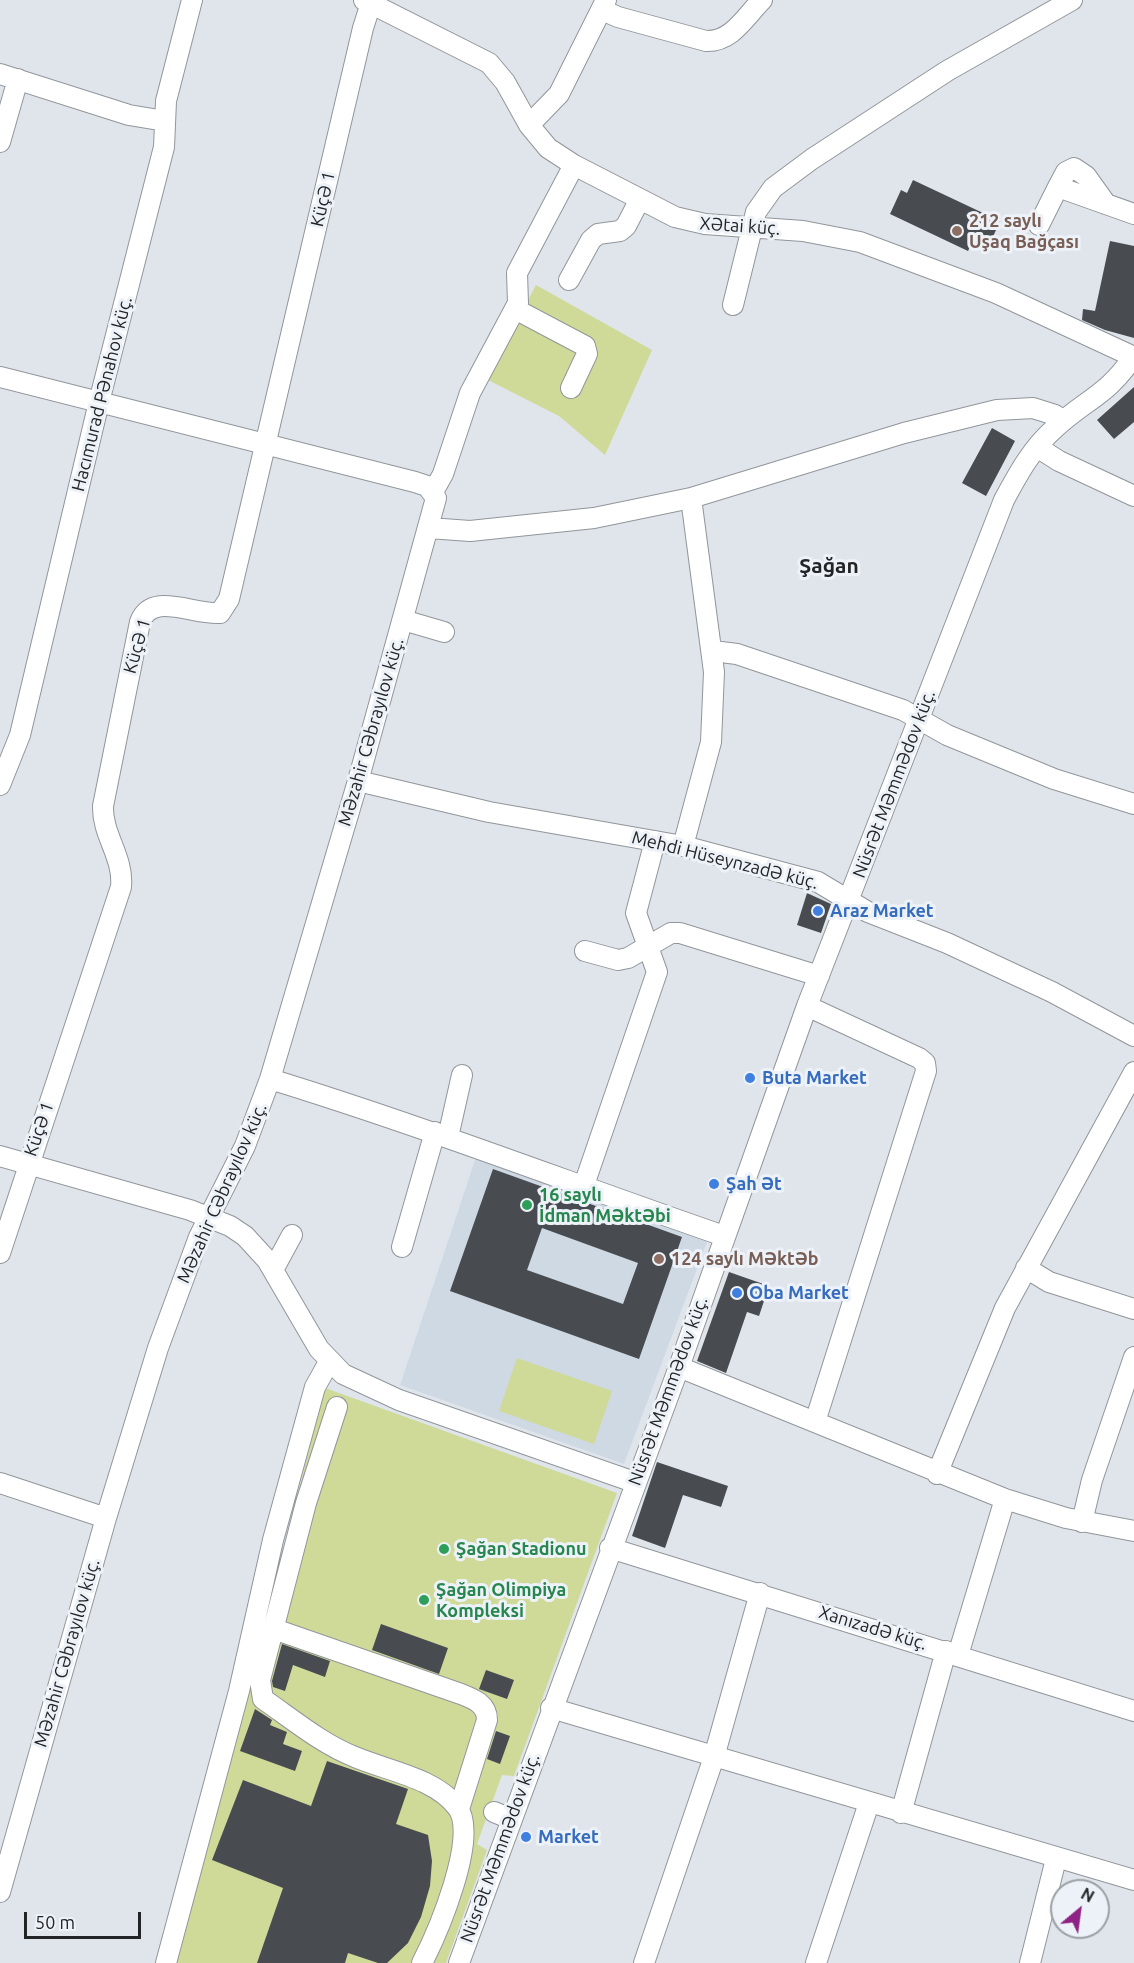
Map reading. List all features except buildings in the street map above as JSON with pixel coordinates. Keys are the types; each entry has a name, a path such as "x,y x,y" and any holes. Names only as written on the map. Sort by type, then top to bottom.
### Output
{"street":[{"name":"Hacımurad Pənahov küç.","path":"0,785 20,735 99,402 164,147 166,100 192,0"},
{"path":"529,125 559,94 604,5 633,21 717,42 727,38 762,0"},
{"path":"733,304 752,226 763,200 773,188 812,159 947,71 1072,0"},
{"name":"Xətai küç.","path":"368,2 489,63 505,82 529,125 548,148 574,165 688,222 752,226 834,236 886,250 1013,300 1134,357"},
{"name":"Küçə 1","path":"0,1253 121,887 123,872 103,820 103,806 140,622 143,613 151,607 160,605 210,614 220,613 225,607 368,2"},
{"path":"0,142 9,76 129,115 165,121"},
{"path":"0,377 264,446 415,482 433,492 444,474 470,393 515,309 518,298 517,273 574,165"},
{"path":"1039,225 1058,187 1134,214"},
{"path":"569,280 591,240 598,234 620,231 631,219 640,199"},
{"path":"515,309 585,346 587,354 571,388"},
{"name":"Nüsrət Məmmədov küç.","path":"459,1963 472,1925 502,1815 551,1708 678,1367 807,1006 850,901 1004,500 1037,447 1063,421 1116,382 1134,357"},
{"path":"429,528 470,531 594,518 691,498 959,418 1016,408 1033,408 1054,415 1063,421"},
{"path":"1037,447 1059,461 1134,496"},
{"name":"Məzahir Cəbrayılov küç.","path":"0,1892 106,1518 158,1348 208,1215 245,1146 270,1079 358,781 429,528 436,498 433,492"},
{"path":"683,846 711,742 713,651 691,498"},
{"path":"403,620 444,632"},
{"path":"713,651 737,654 887,704 919,718 947,735 1054,778 1134,804"},
{"name":"Mehdi Hüseynzadə küç.","path":"358,781 489,812 683,846 818,882 868,912 947,944 1052,992 1134,1036"},
{"path":"583,1188 656,979 656,962 636,913 655,841"},
{"path":"585,951 618,960 628,958 671,933 680,933 819,976"},
{"path":"807,1006 919,1058 925,1064 926,1071 815,1422"},
{"path":"937,1474 996,1330 1026,1268 1134,1072"},
{"path":"402,1247 462,1075"},
{"path":"270,1079 442,1135 583,1188 724,1236"},
{"path":"0,1156 208,1215 245,1236 273,1270 329,1362 362,1385 634,1482"},
{"path":"273,1270 292,1235"},
{"path":"1026,1268 1049,1282 1134,1309"},
{"path":"1083,1522 1092,1480 1134,1357"},
{"path":"166,1963 239,1691 273,1540 315,1387 329,1362"},
{"path":"678,1367 937,1474 1005,1499 1083,1522 1134,1531"},
{"path":"337,1407 306,1503 260,1680 263,1699 342,1751 424,1784 449,1799 459,1809 463,1820 462,1842 445,1915 422,1963"},
{"path":"0,1483 106,1518"},
{"path":"900,1812 1005,1499"},
{"name":"Xanızadə küç.","path":"610,1548 1134,1710"},
{"path":"644,1963 714,1757 760,1593"},
{"path":"274,1629 461,1694 484,1707 487,1720 459,1809"},
{"path":"551,1708 1056,1859 1134,1880"},
{"path":"816,1963 869,1803"},
{"path":"1030,1963 1056,1859"},
{"path":"445,1915 472,1925"}],"shaded area":[{"path":"476,1157 707,1242 624,1464 400,1385"}],"green space":[{"path":"536,285 652,350 605,455 559,416 486,379"},
{"path":"517,1358 612,1391 594,1444 499,1411"},
{"name":"Şağan Olimpiya Kompleksi","path":"325,1388 617,1493 514,1776 502,1775 477,1844 487,1850 446,1963 177,1963"}],"place":[{"name":"212 saylı Uşaq Bağçası","path":"957,231"},
{"name":"Araz Market","path":"818,911"},
{"name":"Buta Market","path":"750,1078"},
{"name":"Şah Ət","path":"714,1184"},
{"name":"16 saylı İdman Məktəbi","path":"527,1205"},
{"name":"124 saylı Məktəb","path":"659,1259"},
{"name":"Oba Market","path":"737,1293"},
{"name":"Şağan Stadionu","path":"444,1549"},
{"name":"Şağan Olimpiya Kompleksi","path":"424,1600"},
{"name":"Market","path":"526,1837"}],"district":[{"name":"Şağan","path":"829,566"}]}
